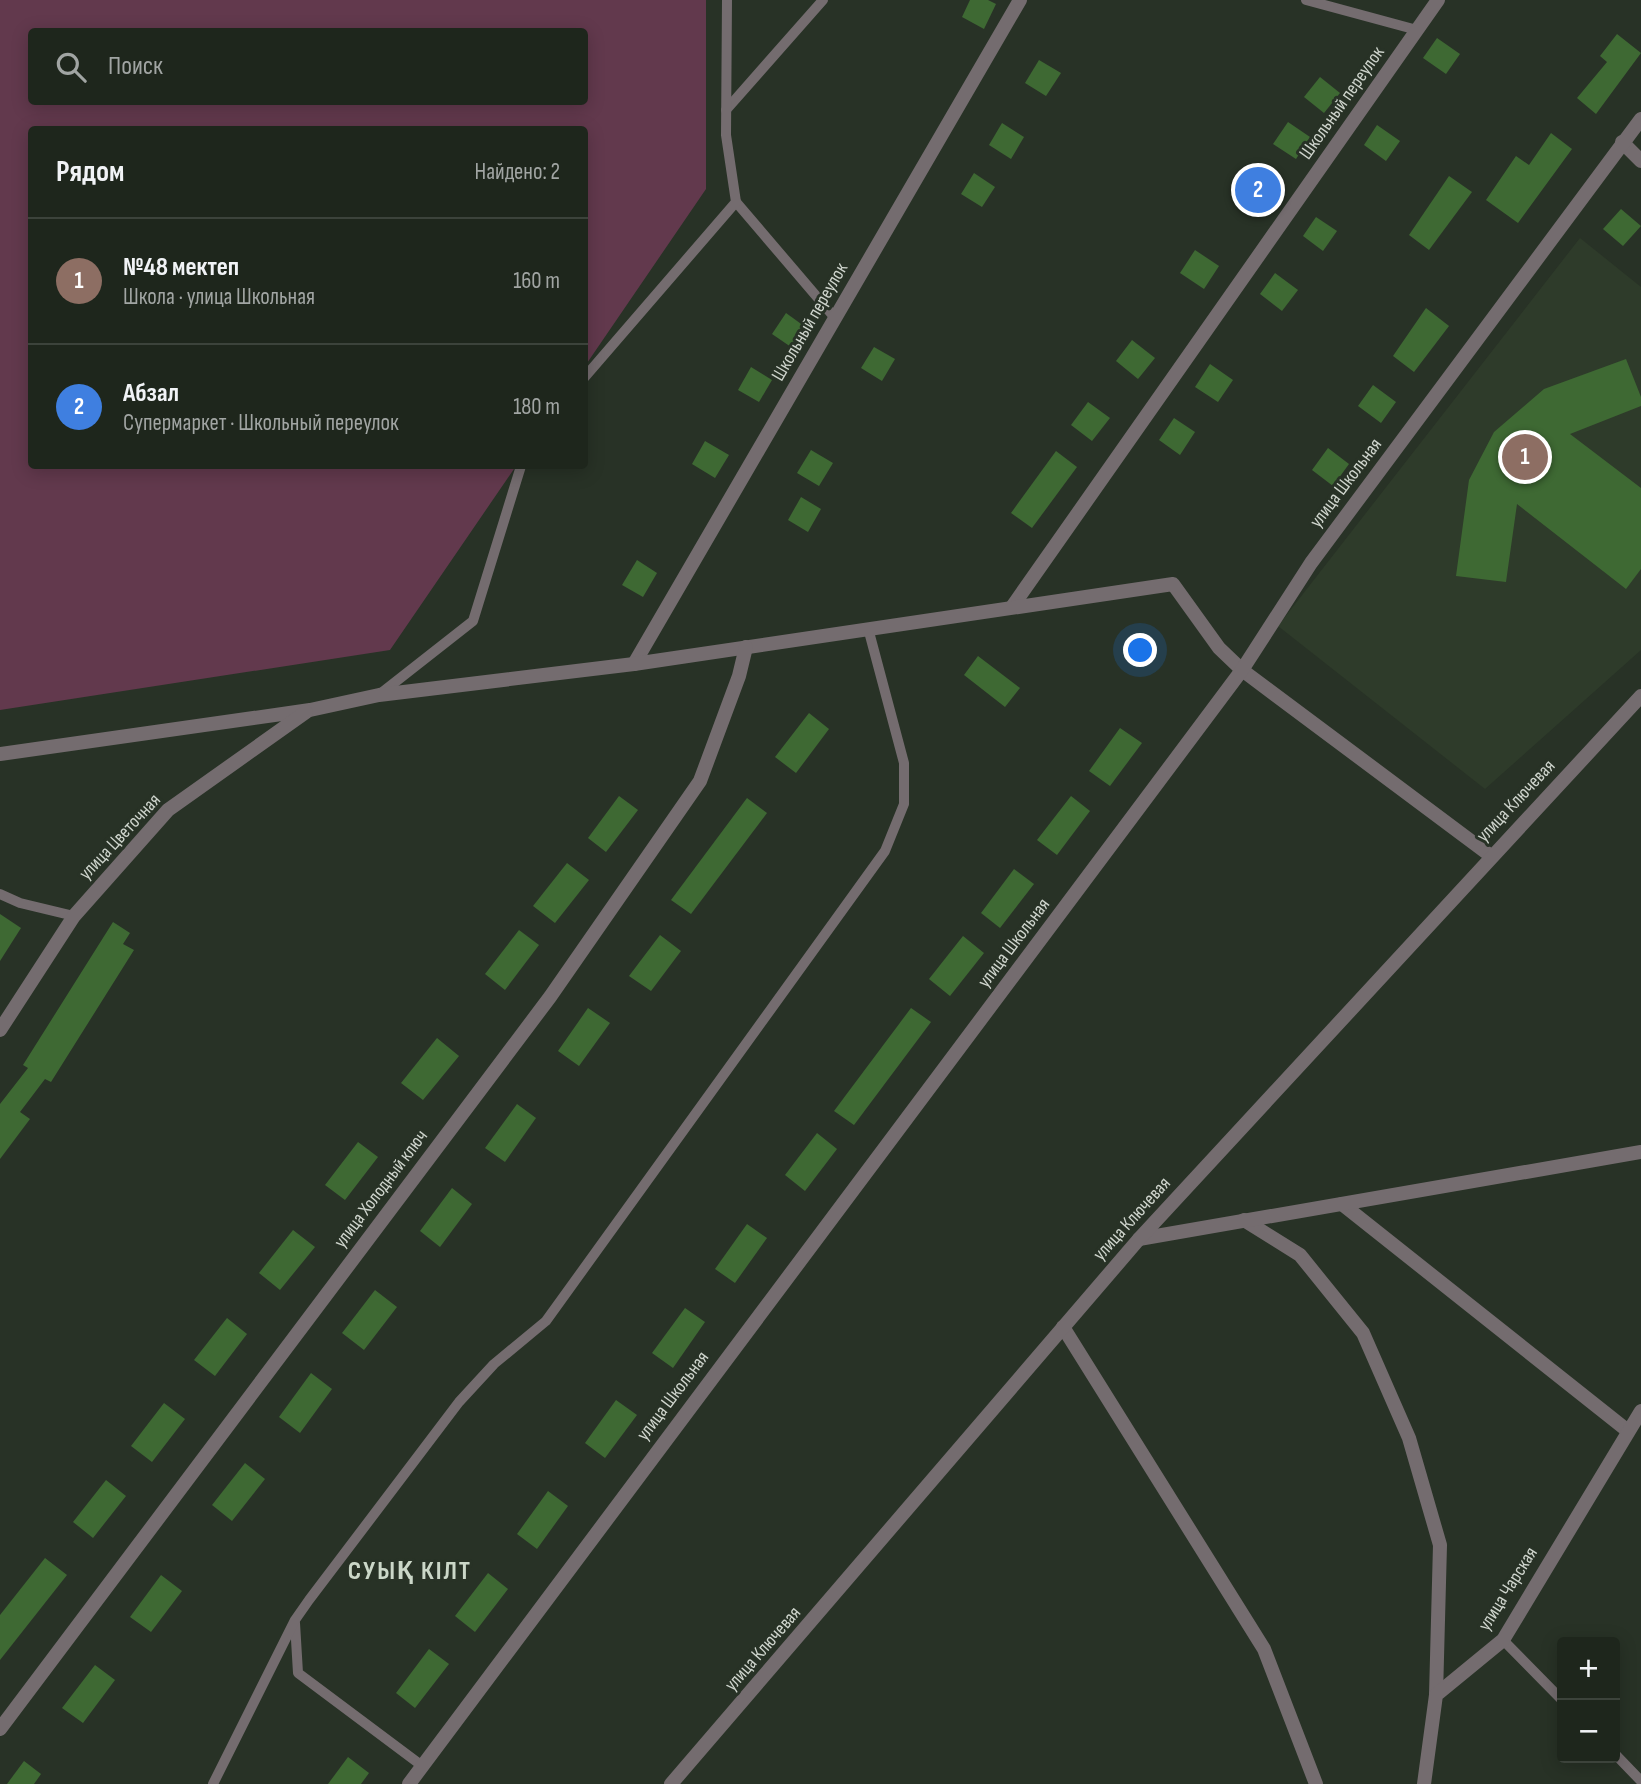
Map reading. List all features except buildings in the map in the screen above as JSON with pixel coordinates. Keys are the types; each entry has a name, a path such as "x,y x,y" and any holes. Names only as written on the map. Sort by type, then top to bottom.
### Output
{"street":[{"name":"Школьный переулок","path":"634,664 1020,0"},
{"name":"Школьный переулок","path":"1013,607 1438,0"},
{"name":"улица Школьная","path":"409,1784 1242,670 1311,562 1641,119"},
{"path":"1622,142 1641,161"},
{"path":"0,754 310,710 379,695 634,664 1173,584 1219,648 1242,670 1491,856"},
{"name":"улица Холодный ключ","path":"0,1729 550,997 700,781 739,676 746,648"},
{"name":"улица Ключевая","path":"671,1784 1139,1239 1641,696"},
{"name":"улица Цветочная","path":"0,1030 74,916 167,810 310,710"},
{"path":"1139,1239 1641,1152"},
{"path":"1342,1204 1636,1423"},
{"path":"1244,1220 1300,1255 1363,1333 1409,1438 1440,1545 1436,1695 1424,1784"},
{"path":"1063,1327 1264,1649 1317,1784"},
{"name":"улица Чарская","path":"1436,1695 1503,1640 1636,1423"}],"lane":[{"path":"727,0 726,135 736,202 835,318"},
{"path":"726,110 823,0"},
{"path":"1306,0 1417,30"},
{"path":"588,373 736,202"},
{"path":"379,695 473,621 520,469"},
{"path":"213,1784 295,1620 459,1402 494,1364 546,1321 886,851 904,804 904,763 868,628"},
{"path":"0,894 20,903 74,916"},
{"path":"295,1620 298,1673 421,1765"},
{"path":"1503,1640 1557,1695"},
{"path":"1620,1759 1641,1781"}],"shaded area":[{"path":"0,0 706,0 706,189 588,362 588,126 28,126 28,469 514,469 390,650 0,710"},
{"path":"1580,238 1641,287 1641,650 1485,789 1278,626"}],"place":[{"name":"Абзал","path":"1258,190"},
{"name":"№48 мектеп","path":"1525,457"}],"district":[{"name":"СУЫҚ КІЛТ","path":"410,1571"}]}
